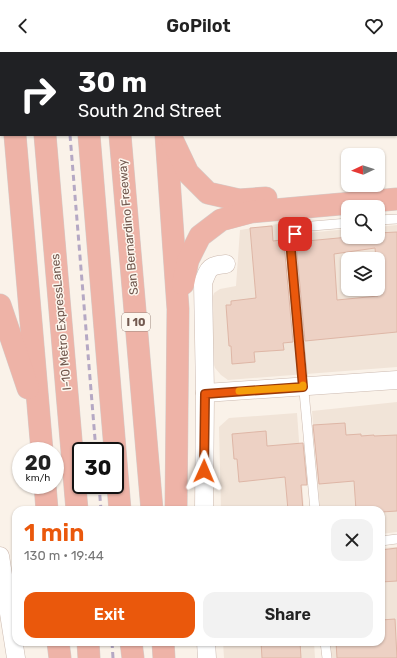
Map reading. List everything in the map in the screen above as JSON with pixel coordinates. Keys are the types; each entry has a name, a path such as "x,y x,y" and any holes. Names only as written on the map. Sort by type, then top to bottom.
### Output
{"highway":[{"path":"15,136 41,442"},
{"name":"I-10 Metro ExpressLanes","path":"45,136 77,506"},
{"path":"89,136 120,506"},
{"name":"San Bernardino Freeway","path":"120,136 152,506"},
{"path":"166,136 178,309 176,506"},
{"path":"171,136 188,173 208,193 216,195 239,200 381,190 397,187"},
{"path":"178,309 188,260 200,236 221,220 251,212 397,199"},
{"path":"0,305 39,424"},
{"path":"46,494 47,506"},
{"path":"58,646 60,658"},
{"path":"88,646 89,658"},
{"path":"131,646 132,658"},
{"path":"163,646 164,658"}],"street":[{"path":"204,506 205,394 203,283 207,272 213,266 226,264"},
{"path":"205,394 397,380"},
{"path":"0,556 12,632"},
{"path":"14,646 16,658"},
{"path":"206,646 207,658"}],"lane":[{"path":"385,220 397,219"},
{"path":"315,506 290,240 300,227 341,224"},
{"path":"385,540 397,539"},
{"path":"326,646 327,658"}],"shaded area":[{"path":"284,223 298,234 341,230 341,244 385,244 385,226 397,225 397,367 228,380 215,368 212,359 211,302 214,293 220,289 236,286 240,230"},
{"path":"397,402 397,532 385,534 385,506 320,506 312,411"},
{"path":"297,413 304,506 221,506 219,427 229,418"},
{"path":"397,547 397,658 330,658 329,646 385,646 385,548"},
{"path":"223,646 314,646 315,658 224,658"}],"building":[{"path":"272,226 273,241 281,240 281,243 284,243 293,342 283,343 284,350 254,352 255,362 232,364 226,305 231,305 231,301 256,298 250,228"},
{"path":"397,232 397,332 305,341 296,242 341,238 341,244 385,244 385,233"},
{"path":"345,423 346,435 397,435 397,511 385,512 385,506 356,506 354,481 319,484 313,425"},
{"path":"266,431 267,446 303,443 307,485 301,485 303,506 288,506 285,477 239,482 237,459 234,459 232,434"},
{"path":"397,548 397,581 385,582 385,550"},
{"path":"395,619 397,658 337,658 336,646 385,646 385,620"},
{"path":"261,646 300,646 301,658 262,658"}],"railway":[{"path":"70,136 95,442"},
{"path":"100,494 101,506"},
{"path":"112,646 113,658"}],"slow traffic":[{"path":"239,391 303,387 303,385"}],"route":[{"path":"204,471 205,394 303,387 290,240 295,234"}]}
